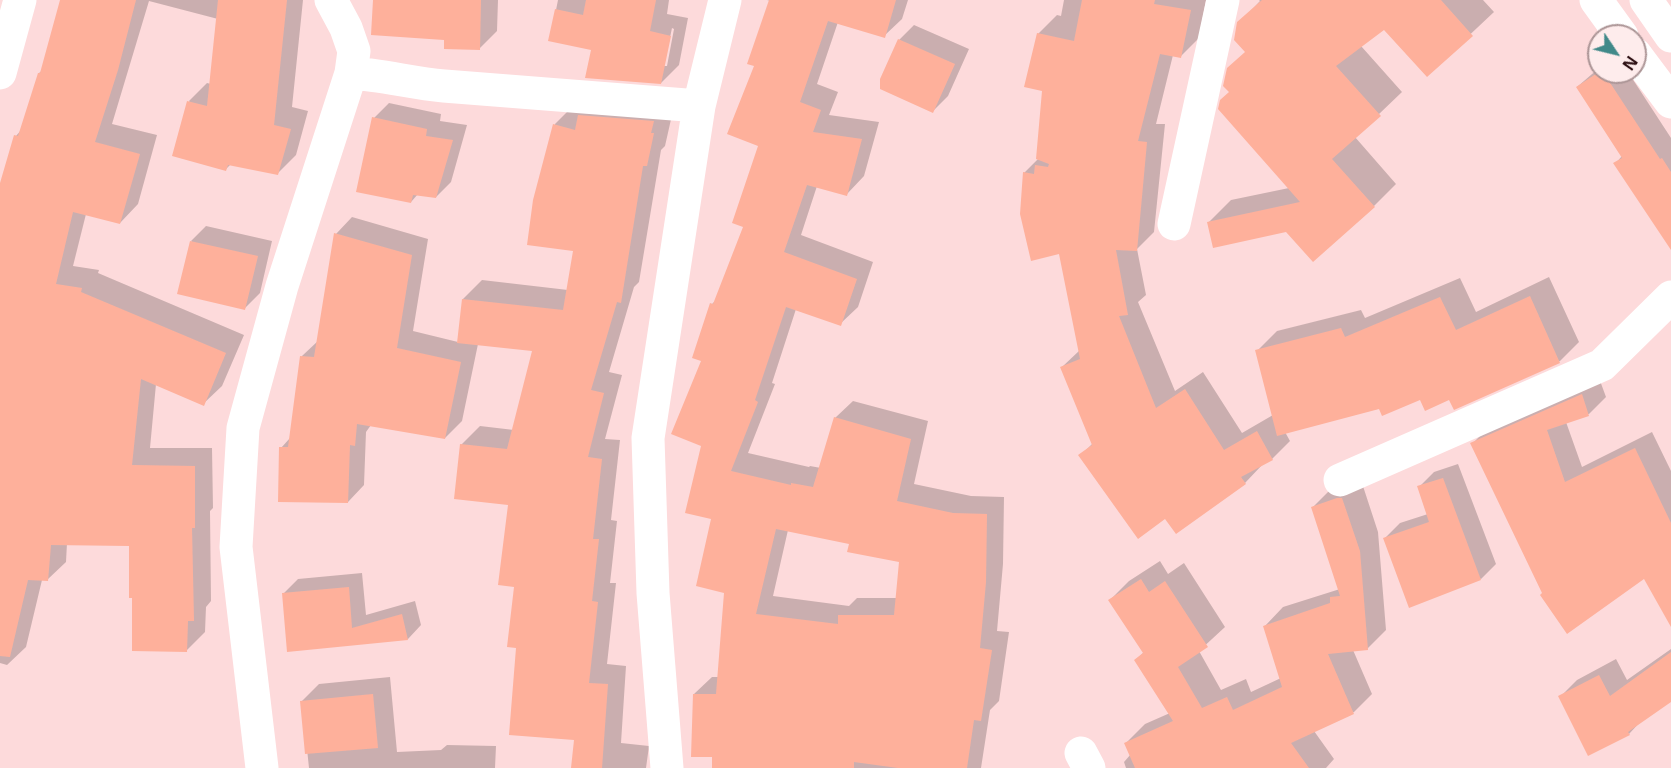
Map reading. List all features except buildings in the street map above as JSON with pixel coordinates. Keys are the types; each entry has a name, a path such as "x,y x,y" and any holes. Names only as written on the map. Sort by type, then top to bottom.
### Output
{"street":[{"path":"0,72 20,0"},
{"path":"262,768 236,547 243,428 282,286 351,73 354,51 346,28 331,0"},
{"path":"667,768 653,593 648,438 699,106 725,0"},
{"path":"1174,224 1223,0"},
{"path":"1596,0 1613,24"},
{"path":"1651,2 1671,36"},
{"path":"1647,70 1671,102"},
{"path":"351,73 381,75 413,83 444,86 699,106"},
{"path":"1340,480 1602,365 1671,297"}]}
